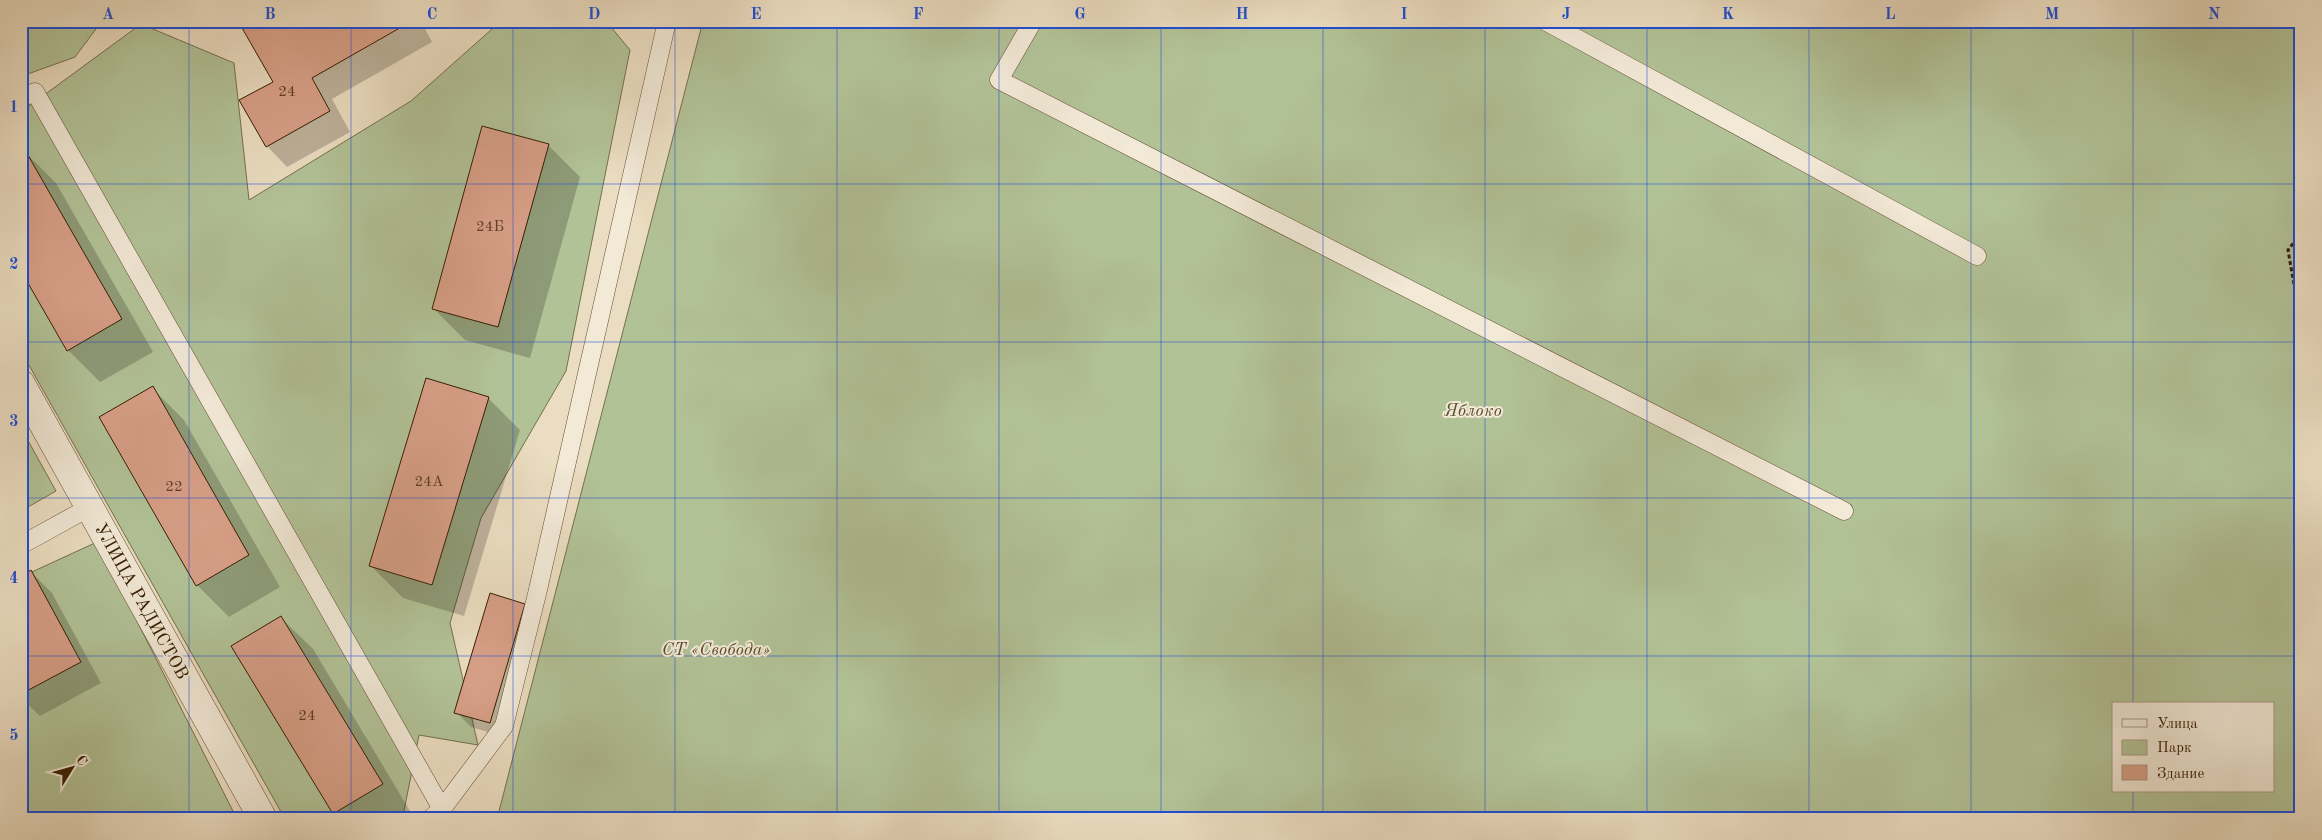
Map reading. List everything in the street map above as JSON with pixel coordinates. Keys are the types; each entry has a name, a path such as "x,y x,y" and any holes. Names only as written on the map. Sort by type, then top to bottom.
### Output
{"street":[{"name":"УЛИЦА РАДИСТОВ","path":"21,384 263,819"}],"lane":[{"path":"21,98 35,92 439,816 504,726 542,575 666,21"},
{"path":"1033,21 999,80 1844,510"},
{"path":"1545,21 1977,256"},
{"path":"21,546 90,507"}],"path":[{"path":"2301,233 2288,250 2301,325"}],"green space":[{"path":"21,21 102,21 75,57 25,75 21,70"},
{"path":"501,21 606,21 630,50 566,371 481,518 450,623 478,745 419,735 403,816 400,819 285,819 21,351 21,112 141,24 234,63 249,200 411,101"},
{"path":"703,21 2301,21 2301,819 497,819"},
{"path":"21,428 56,491 21,511"},
{"path":"97,542 237,819 21,819 21,577"}],"building":[{"path":"238,21 412,21 312,78 330,111 266,147 239,100 273,82"},
{"path":"482,126 549,144 498,327 432,309"},
{"path":"25,150 122,319 67,351 21,271 21,152"},
{"path":"426,378 489,397 432,585 369,566"},
{"path":"153,386 249,555 196,586 99,417"},
{"path":"31,570 81,662 21,694 21,576"},
{"path":"490,593 525,604 490,723 454,713"},
{"path":"281,616 383,784 333,814 231,646"}],"park label":[{"name":"Яблоко","path":"1473,410"},
{"name":"СТ «Свобода»","path":"716,649"}]}
